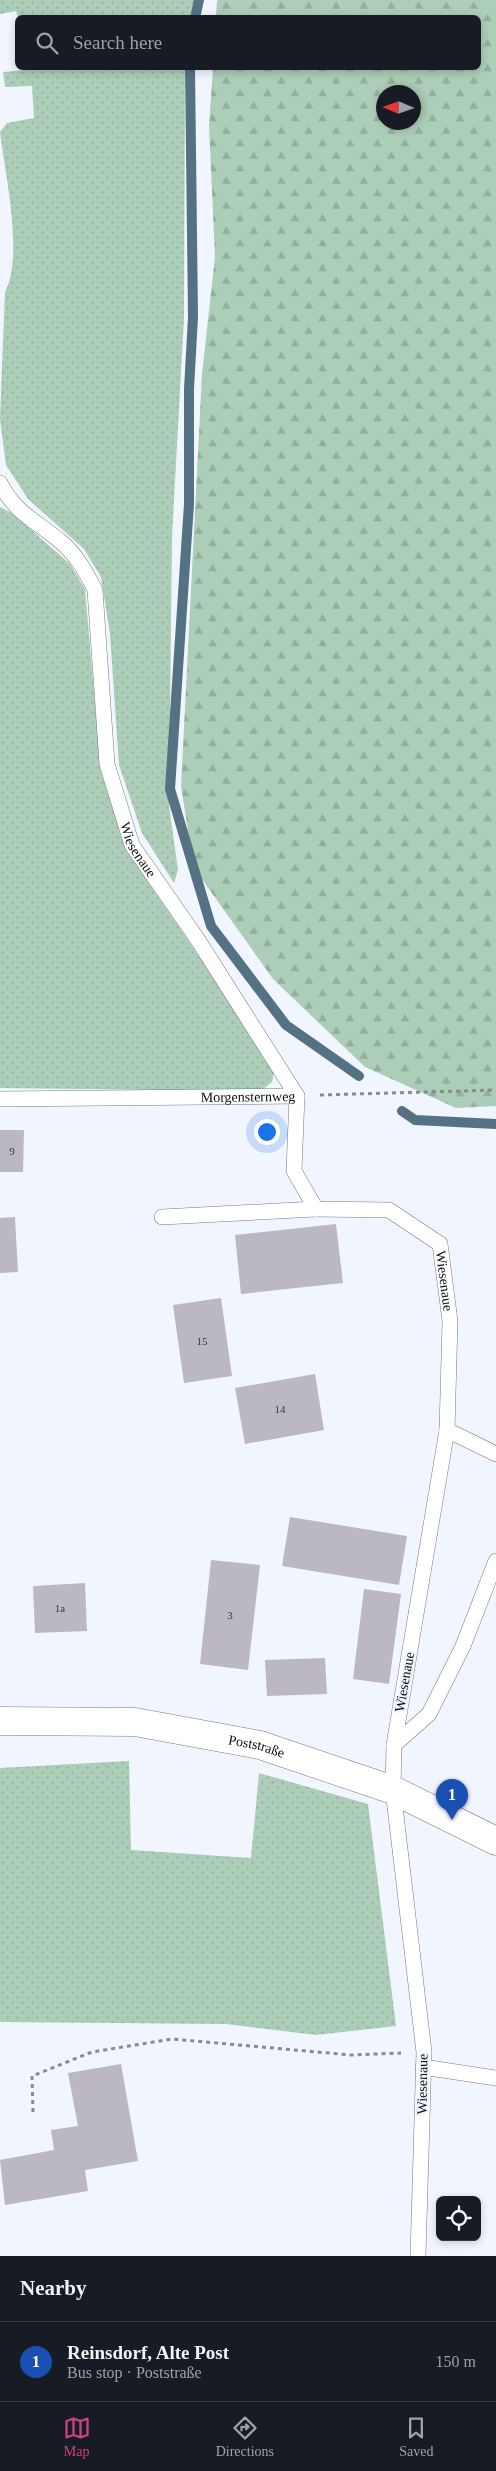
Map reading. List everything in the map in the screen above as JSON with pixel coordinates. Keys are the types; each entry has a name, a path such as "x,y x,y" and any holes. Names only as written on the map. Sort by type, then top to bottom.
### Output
{"street":[{"name":"Poststraße","path":"0,1721 135,1722 260,1745 392,1790 496,1841"}],"lane":[{"name":"Wiesenaue","path":"1,487 15,508 61,542 85,568 96,590 107,764 132,844 198,940 297,1096"},
{"name":"Morgensternweg","path":"0,1099 297,1096"},
{"path":"297,1096 294,1171 316,1208"},
{"name":"Wiesenaue","path":"162,1218 316,1208 389,1210 440,1244 450,1320 447,1430 394,1745 392,1790 424,2052 418,2256"},
{"path":"447,1430 496,1454"},
{"path":"394,1745 429,1714 463,1646 496,1561"},
{"path":"423,2067 496,2078"}],"path":[{"name":"Morgensternweg","path":"297,1096 496,1090"},
{"path":"33,2112 32,2076 92,2052 172,2039 351,2055 424,2052"}],"green space":[{"path":"0,0 196,0 192,15 17,15 16,11 0,14"},
{"path":"217,0 496,0 496,1106 456,1108 365,1067 273,979 194,868 181,786 202,374 215,257 209,126 213,70 481,70 481,15 216,15"},
{"path":"25,70 185,70 184,318 172,536 169,805 178,870 174,883 142,833 119,765 110,634 101,577 84,549 28,499 6,465 0,419 5,292 13,258 13,237 12,214 0,132 7,123 34,118 32,86 5,87 3,72"},
{"path":"0,507 12,513 70,564 85,589 101,772 126,850 275,1067 272,1082 261,1091 0,1088"},
{"path":"129,1761 131,1850 251,1858 259,1773 368,1804 396,2026 316,2035 226,2024 0,2022 0,1768"}],"building":[{"path":"0,1130 24,1130 23,1172 0,1172"},
{"path":"15,1217 18,1272 0,1273 0,1218"},
{"path":"336,1224 343,1283 241,1294 235,1235"},
{"path":"221,1298 232,1376 184,1383 173,1305"},
{"path":"315,1374 324,1430 245,1444 235,1388"},
{"path":"290,1517 407,1536 399,1585 282,1566"},
{"path":"211,1560 260,1565 248,1670 200,1664"},
{"path":"85,1583 87,1631 35,1633 33,1586"},
{"path":"364,1589 401,1594 389,1684 353,1679"},
{"path":"325,1658 327,1694 267,1696 265,1660"},
{"path":"121,2064 138,2161 85,2170 88,2191 5,2205 0,2160 54,2150 51,2130 78,2126 68,2073"}],"waterway":[{"path":"196,15 199,0"},
{"path":"190,70 193,317 189,389 189,504 170,789 211,926 286,1025 359,1076"},
{"path":"402,1111 415,1120 496,1124"}],"place":[{"name":"Reinsdorf, Alte Post","path":"452,1820"}]}
